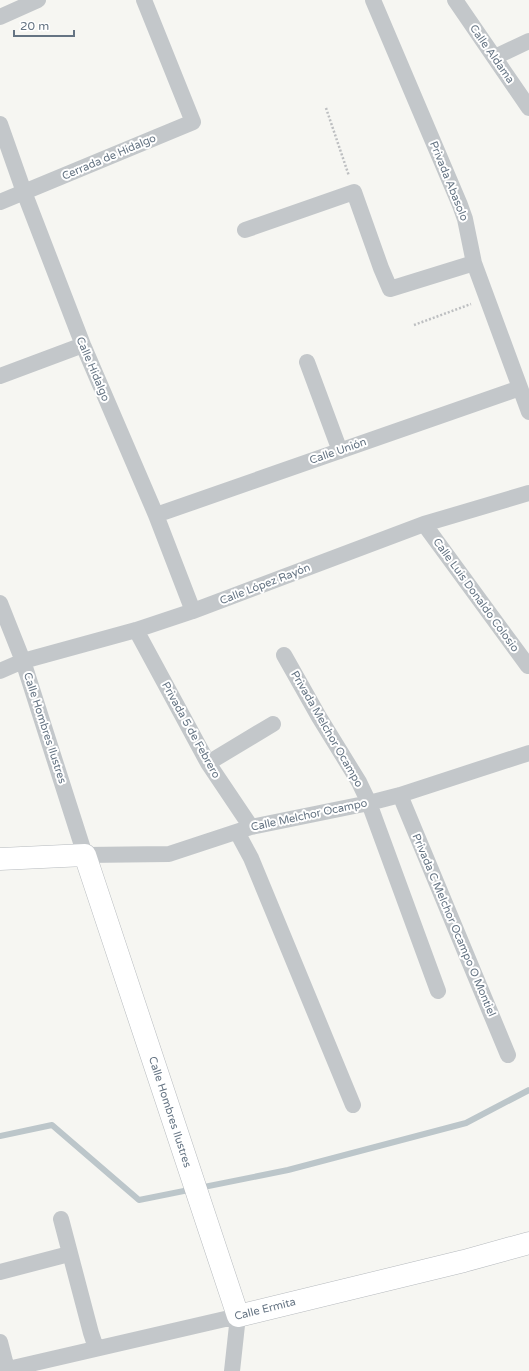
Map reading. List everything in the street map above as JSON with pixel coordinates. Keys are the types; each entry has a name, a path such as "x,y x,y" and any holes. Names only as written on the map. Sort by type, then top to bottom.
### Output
{"street":[{"path":"0,17 38,0"},
{"name":"Cerrada de Hidalgo","path":"0,202 193,122 144,0"},
{"name":"Privada Abasolo","path":"373,0 460,205 465,219 474,263 529,412"},
{"name":"Calle Aldama","path":"455,0 529,108"},
{"path":"495,57 529,41"},
{"name":"Calle Hidalgo","path":"0,124 24,192 83,345 156,515 194,611"},
{"path":"245,230 354,192 390,289 474,263"},
{"path":"0,376 83,345"},
{"path":"307,362 340,451"},
{"name":"Calle Unión","path":"156,515 520,388"},
{"name":"Calle López Rayón","path":"0,671 23,661 136,630 194,611 424,524 529,493"},
{"name":"Calle Luis Donaldo Colosio","path":"424,524 528,666"},
{"name":"Calle Hombres Ilustres","path":"0,603 23,661 85,855 238,1316 232,1371"},
{"name":"Privada 5 de Febrero","path":"136,630 244,829 251,858 353,1105"},
{"name":"Privada Melchor Ocampo","path":"284,655 319,717 359,782 369,803 438,990"},
{"path":"208,763 273,724"},
{"name":"Calle Melchor Ocampo","path":"85,855 169,854 244,829 369,803 400,795 529,753"},
{"name":"Privada C Melchor Ocampo O Montiel","path":"400,795 508,1055"},
{"path":"0,859 85,855"},
{"path":"61,1219 69,1254 96,1348"},
{"name":"Calle Ermita","path":"3,1370 238,1316 464,1261 529,1243"},
{"path":"0,1272 69,1254"},
{"path":"0,1342 3,1370"}],"path":[{"path":"326,108 354,192"},
{"path":"414,324 487,298"}],"waterway":[{"path":"0,1136 52,1125 139,1200 288,1170 466,1123 529,1090"}]}
